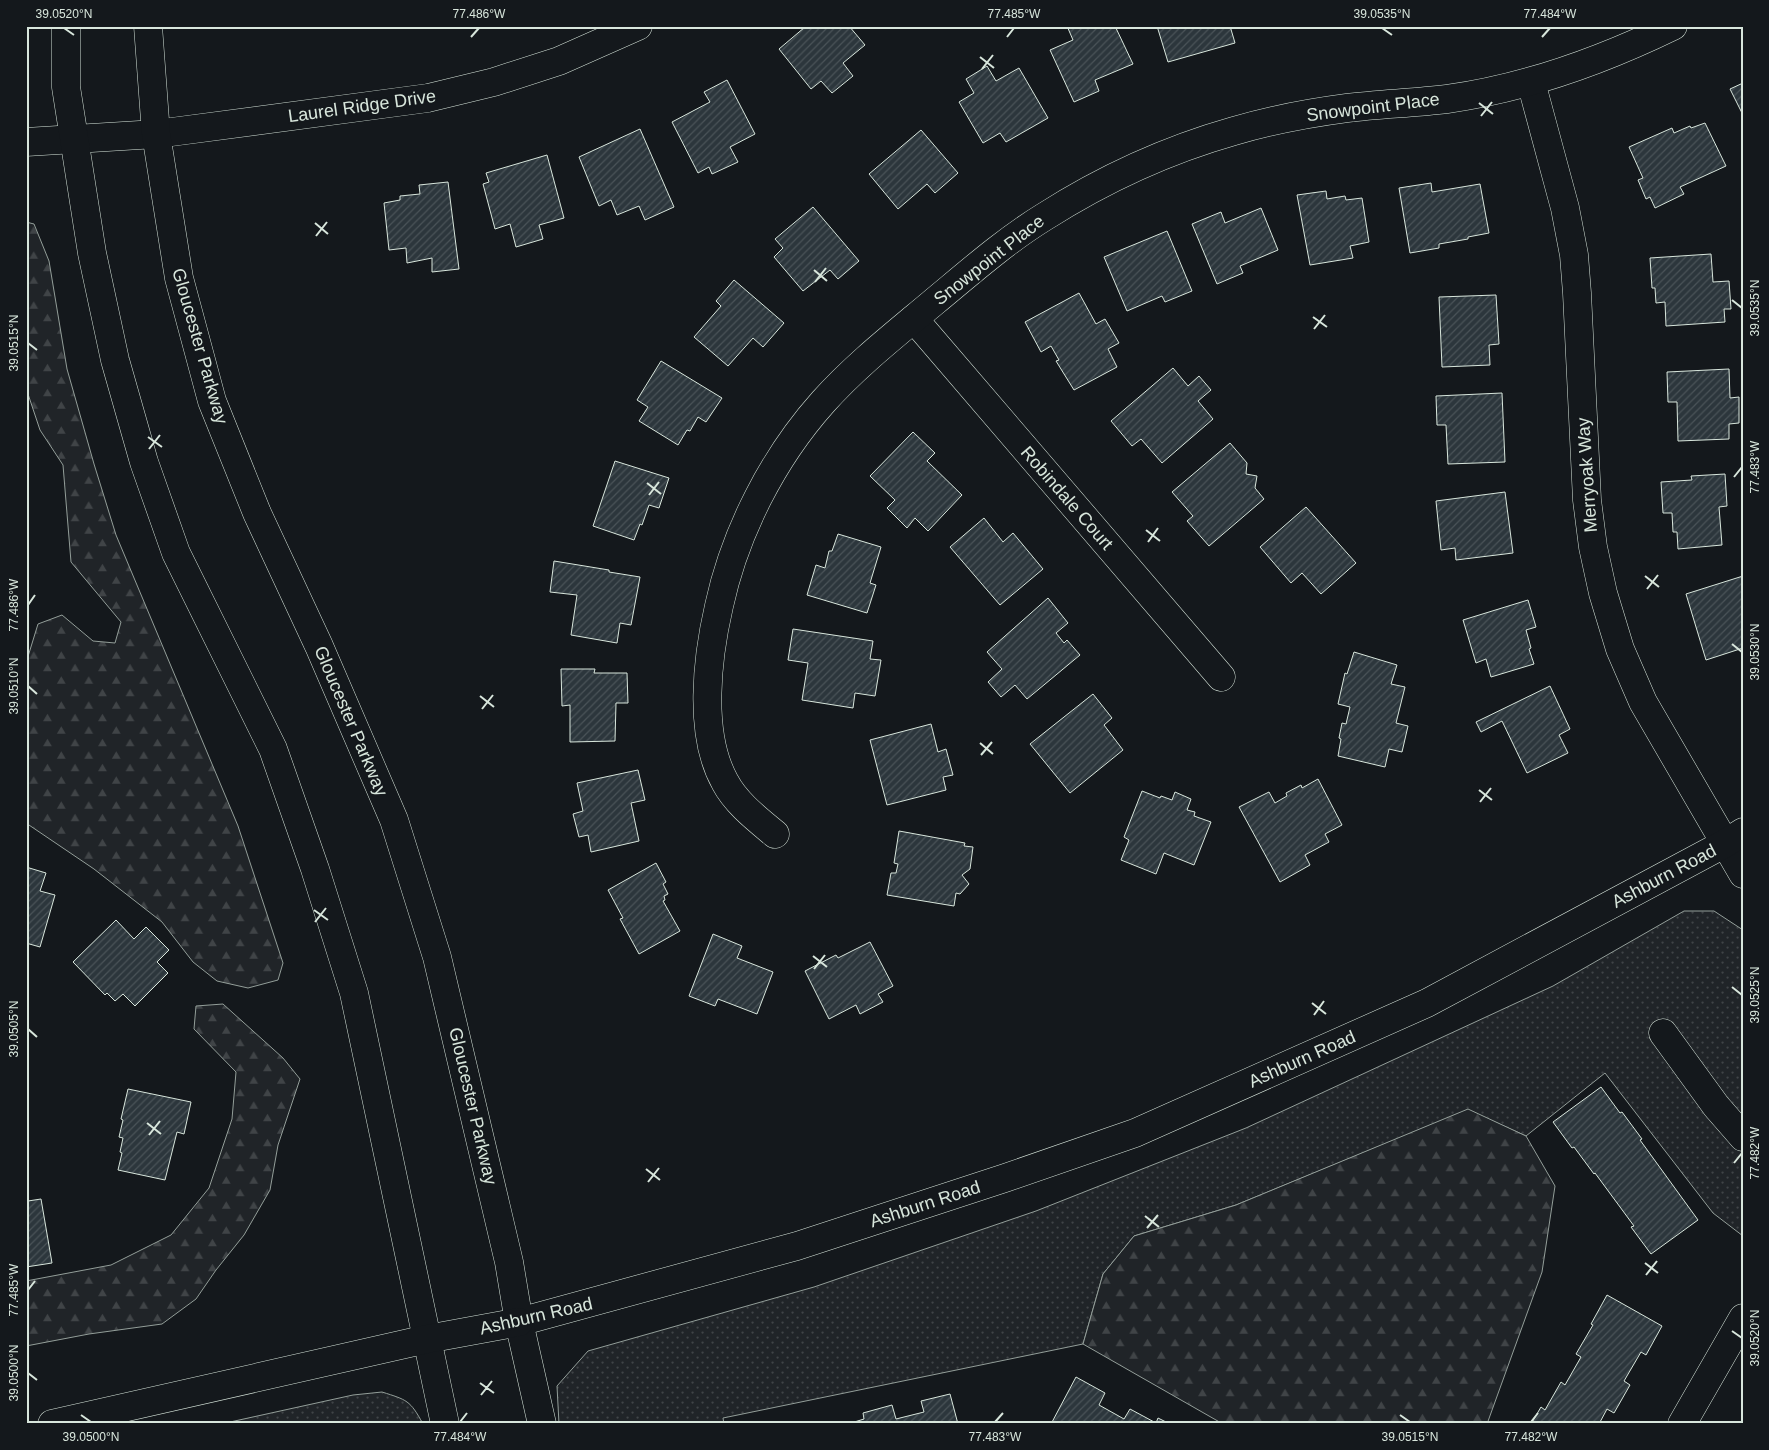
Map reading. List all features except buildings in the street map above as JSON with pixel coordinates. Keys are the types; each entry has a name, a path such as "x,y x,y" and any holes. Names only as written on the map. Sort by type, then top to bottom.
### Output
{"street":[{"path":"66,26 66,87 92,253 115,360 144,462 176,553 273,749 315,868 354,993 416,1281 426,1339 446,1424"},
{"name":"Gloucester Parkway","path":"148,26 156,134 179,278 212,401 257,513 319,646 394,820 437,957 510,1262 519,1322 542,1424"},
{"name":"Laurel Ridge Drive","path":"26,142 156,134 428,98 494,82 559,61 638,26"},
{"name":"Snowpoint Place","path":"775,834 748,811 725,782 709,739 709,664 714,628 722,591 733,556 762,489 801,428 846,378 988,256 1042,217 1107,181 1174,151 1233,131 1293,117 1346,108 1450,98 1531,82 1632,46 1673,26"},
{"name":"Merryoak Way","path":"1531,82 1565,208 1574,255 1587,500 1593,547 1603,593 1620,649 1643,702 1733,838 1743,874"},
{"name":"Robindale Court","path":"914,319 1221,677"},
{"name":"Ashburn Road","path":"52,1424 426,1339 519,1322 797,1246 1135,1133 1427,1003 1733,838"},
{"path":"1663,1033 1716,1106 1743,1137"},
{"path":"1682,1424 1743,1318"}],"green space":[{"path":"26,222 34,224 49,261 67,369 116,535 238,826 283,963 278,980 248,988 217,981 193,962 162,922 94,869 26,823 26,663 38,624 62,615 93,641 115,643 121,622 71,562 63,465 40,430 26,388"},
{"path":"1684,911 1714,911 1743,930 1743,1236 1713,1213 1605,1073 1526,1136 1468,1110 1236,1205 1134,1236 1103,1274 1083,1344 723,1418 724,1424 559,1424 557,1386 588,1351 814,1287 1036,1211 1246,1128 1553,986"},
{"path":"223,1004 283,1058 300,1079 278,1145 270,1190 244,1235 196,1299 162,1324 89,1334 26,1346 26,1281 111,1265 171,1235 209,1188 232,1119 236,1072 194,1029 196,1006"},
{"path":"1468,1109 1526,1136 1555,1186 1542,1272 1487,1424 1223,1424 1083,1344 1103,1274 1134,1236 1236,1205"},
{"path":"382,1392 403,1399 411,1405 423,1424 221,1424 353,1395"}]}
